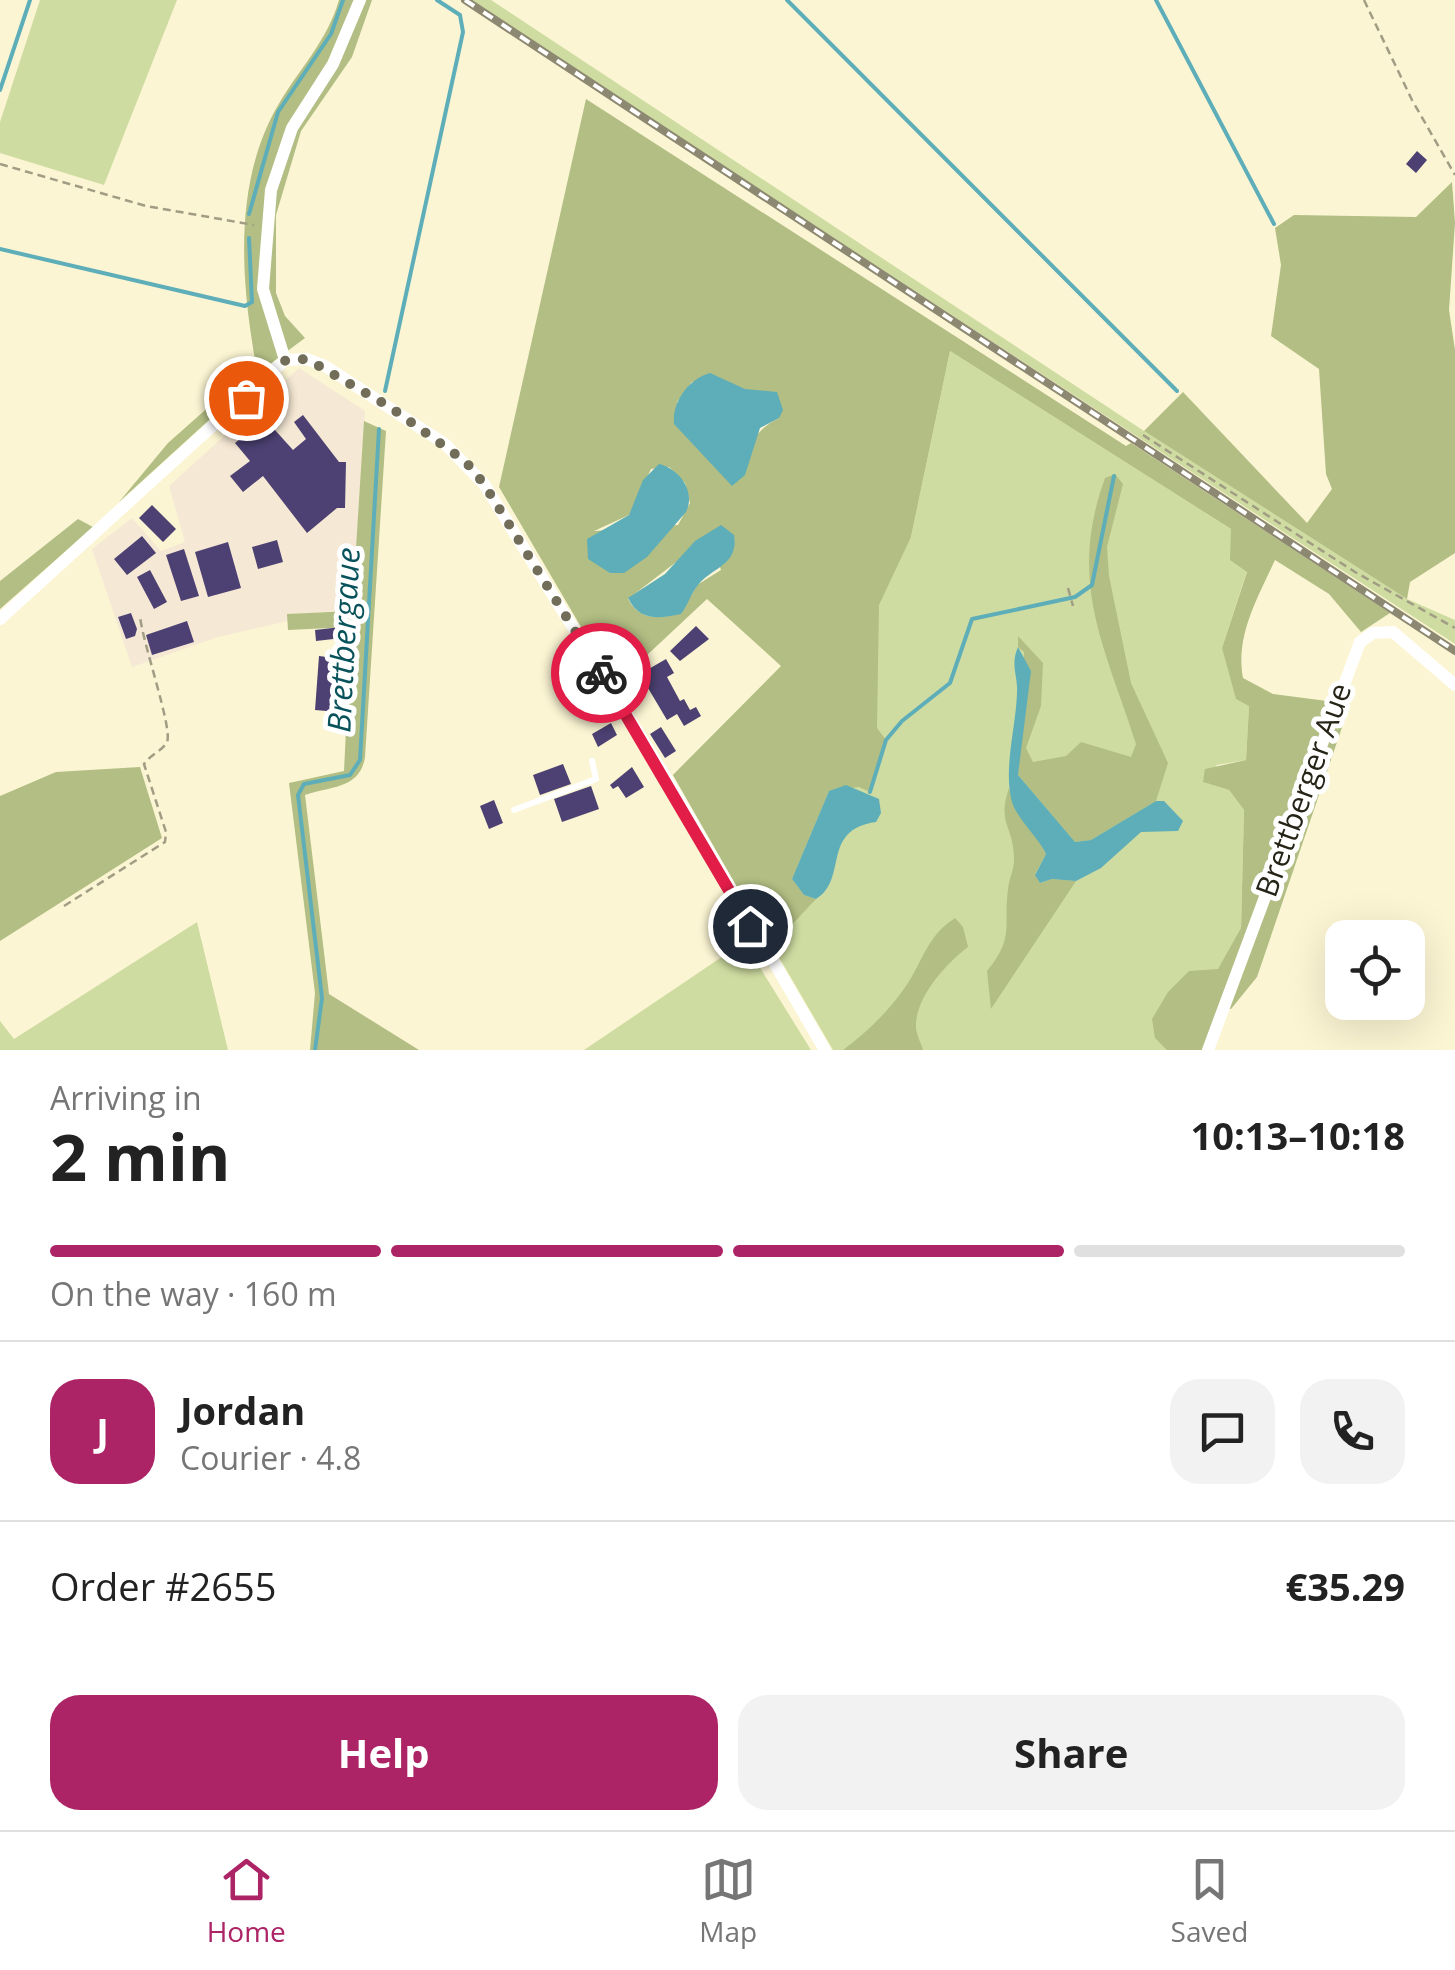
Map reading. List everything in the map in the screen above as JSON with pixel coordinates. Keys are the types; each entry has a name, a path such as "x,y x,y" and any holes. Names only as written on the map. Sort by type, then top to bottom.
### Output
{"street":[{"path":"286,360 263,289 264,231 271,190 292,128 333,64 360,0"},
{"path":"0,619 286,360 307,359 325,366 445,444 484,484 670,784 826,1050"},
{"name":"Brettberger Aue","path":"1208,1050 1360,642 1373,633 1393,632 1455,685"}],"lane":[{"path":"514,810 596,778 592,761"}],"path":[{"path":"1364,0 1428,131 1455,175"},
{"path":"0,164 146,206 253,224 264,231"},
{"path":"1144,434 1355,572 1455,628"},
{"path":"1068,588 1073,606"},
{"path":"64,906 165,842 166,832 144,764 164,746 169,728 144,650 140,616"}],"shaded area":[{"path":"299,368 365,411 352,611 288,614 288,621 218,637 132,667 92,549 132,518 161,551 185,542 169,486"}],"green space":[{"path":"40,0 177,0 104,185 0,153 0,122"},
{"path":"339,0 372,0 352,57 301,131 276,215 276,293 285,316 305,338 274,361 119,502 168,443 256,365 244,267 253,168 277,107 320,43"},
{"path":"469,0 491,0 1144,431 1407,599 1455,620 1455,644"},
{"path":"586,99 1126,446 1131,443 1390,613 1361,632 1329,594 1275,560 1250,617 1242,647 1243,678 1273,694 1350,704 1257,977 1231,1009 1220,1008 1202,1050 1167,1050 1155,1038 1152,1019 1168,992 1189,971 1218,969 1241,928 1244,810 1229,790 1203,782 1205,769 1246,760 1249,706 1236,699 1222,648 1247,572 1230,560 1231,529 950,351 911,537 879,605 877,728 886,740 870,792 859,787 829,791 792,879 804,895 816,899 771,947 673,775 781,666 707,599 615,685 499,487","holes":["692,382 756,391 779,418 763,428 753,441 745,475 677,402","669,467 685,483 690,503 678,525 594,531 629,515 651,469","710,536 721,570 697,585 681,613 644,615 628,599"]},
{"path":"1452,182 1455,223 1449,310 1455,350 1455,553 1410,582 1407,599 1144,431 1183,392 1307,523 1332,489 1326,474 1319,369 1271,336 1281,265 1275,228 1294,215 1416,217"},
{"path":"950,351 1231,529 1247,571 1222,648 1249,706 1246,760 1217,765 1204,782 1229,790 1244,810 1241,928 1196,1050 833,1050 673,775 911,537"},
{"path":"364,421 386,431 365,757 351,781 305,795 329,994 419,1050 310,1050 315,993 289,783 344,771 351,627 288,630 287,614 352,611"},
{"path":"1115,474 1123,484 1107,547 1109,576 1131,683 1168,763 1156,801 1091,840 1075,842 1018,775 1024,652 1018,647 1018,636 1043,663 1041,706 1026,748 1033,762 1066,756 1081,742 1131,757 1136,744 1103,644 1090,582 1094,516 1105,478"},
{"path":"78,519 93,527 0,609 0,581"},
{"path":"140,767 162,838 0,941 0,796 56,772"},
{"path":"1009,788 1015,806 1046,854 1035,874 1041,883 1052,879 1076,881 991,1009 987,971 1005,940 1014,861 1005,817"},
{"path":"955,918 963,927 968,947 942,971 921,1004 916,1027 923,1050 843,1050 894,1002 932,940"},
{"path":"197,922 228,1050 0,1050 0,1021 14,1039"},
{"path":"744,942 811,1050 584,1050"}],"water":[{"path":"710,373 745,389 777,392 783,410 779,418 760,428 745,475 732,486 674,424 683,392"},
{"path":"659,464 684,482 689,497 686,512 647,557 624,573 610,573 588,559 587,539 629,515 643,480"},
{"path":"721,525 734,535 733,553 698,585 681,614 657,617 632,605 628,598 665,574 695,541"},
{"path":"1018,647 1031,671 1018,775 1075,842 1091,840 1156,801 1164,801 1183,821 1178,831 1141,832 1101,868 1076,881 1052,879 1040,883 1035,875 1046,854 1015,808 1010,789"},
{"path":"846,785 879,799 881,813 876,822 848,835 826,890 816,899 804,895 792,879 829,791"}],"building":[{"path":"1417,151 1427,160 1416,173 1406,164"},
{"path":"303,415 339,462 346,462 345,508 337,508 307,533 263,476 243,492 230,476 250,461 235,443 265,419 293,450 306,439 294,422"},
{"path":"152,505 176,529 163,542 139,518"},
{"path":"142,536 156,553 127,575 114,559"},
{"path":"277,540 283,562 258,569 252,547"},
{"path":"228,542 241,588 208,597 195,552"},
{"path":"184,549 199,596 181,601 166,555"},
{"path":"150,570 167,602 154,609 137,577"},
{"path":"131,613 137,629 135,636 126,639 118,617"},
{"path":"187,621 194,642 152,655 146,635"},
{"path":"696,626 709,639 680,661 670,651"},
{"path":"341,627 342,638 316,641 315,630"},
{"path":"319,656 342,659 338,712 315,710"},
{"path":"666,659 674,673 667,677 680,701 684,699 690,710 696,707 701,716 684,726 677,714 667,720 648,688 637,695 628,681"},
{"path":"611,723 617,735 598,747 592,734"},
{"path":"661,727 676,751 665,758 650,734"},
{"path":"563,764 571,784 540,795 533,775"},
{"path":"632,767 644,787 626,798 618,786 613,789 610,785"},
{"path":"591,786 599,809 562,822 554,799"},
{"path":"494,800 503,823 489,829 480,806"}],"waterway":[{"path":"0,90 30,0"},
{"path":"249,214 278,112 331,34 343,0"},
{"name":"Brettbergaue","path":"385,391 463,32 460,15 437,0"},
{"path":"787,0 1177,391"},
{"path":"1156,0 1274,224"},
{"path":"0,249 245,306 252,302 249,238"},
{"name":"Brettbergaue","path":"315,1050 322,998 298,795 304,784 350,775 360,760 379,429"},
{"path":"870,792 886,740 902,721 950,683 972,619 1075,597 1092,585 1114,476"}],"railway":[{"path":"465,0 1455,651"}],"way so far":[{"path":"246,398 286,360 307,359 325,366 445,444 484,484 601,673"}],"route":[{"path":"601,673 670,784 750,926"}]}
